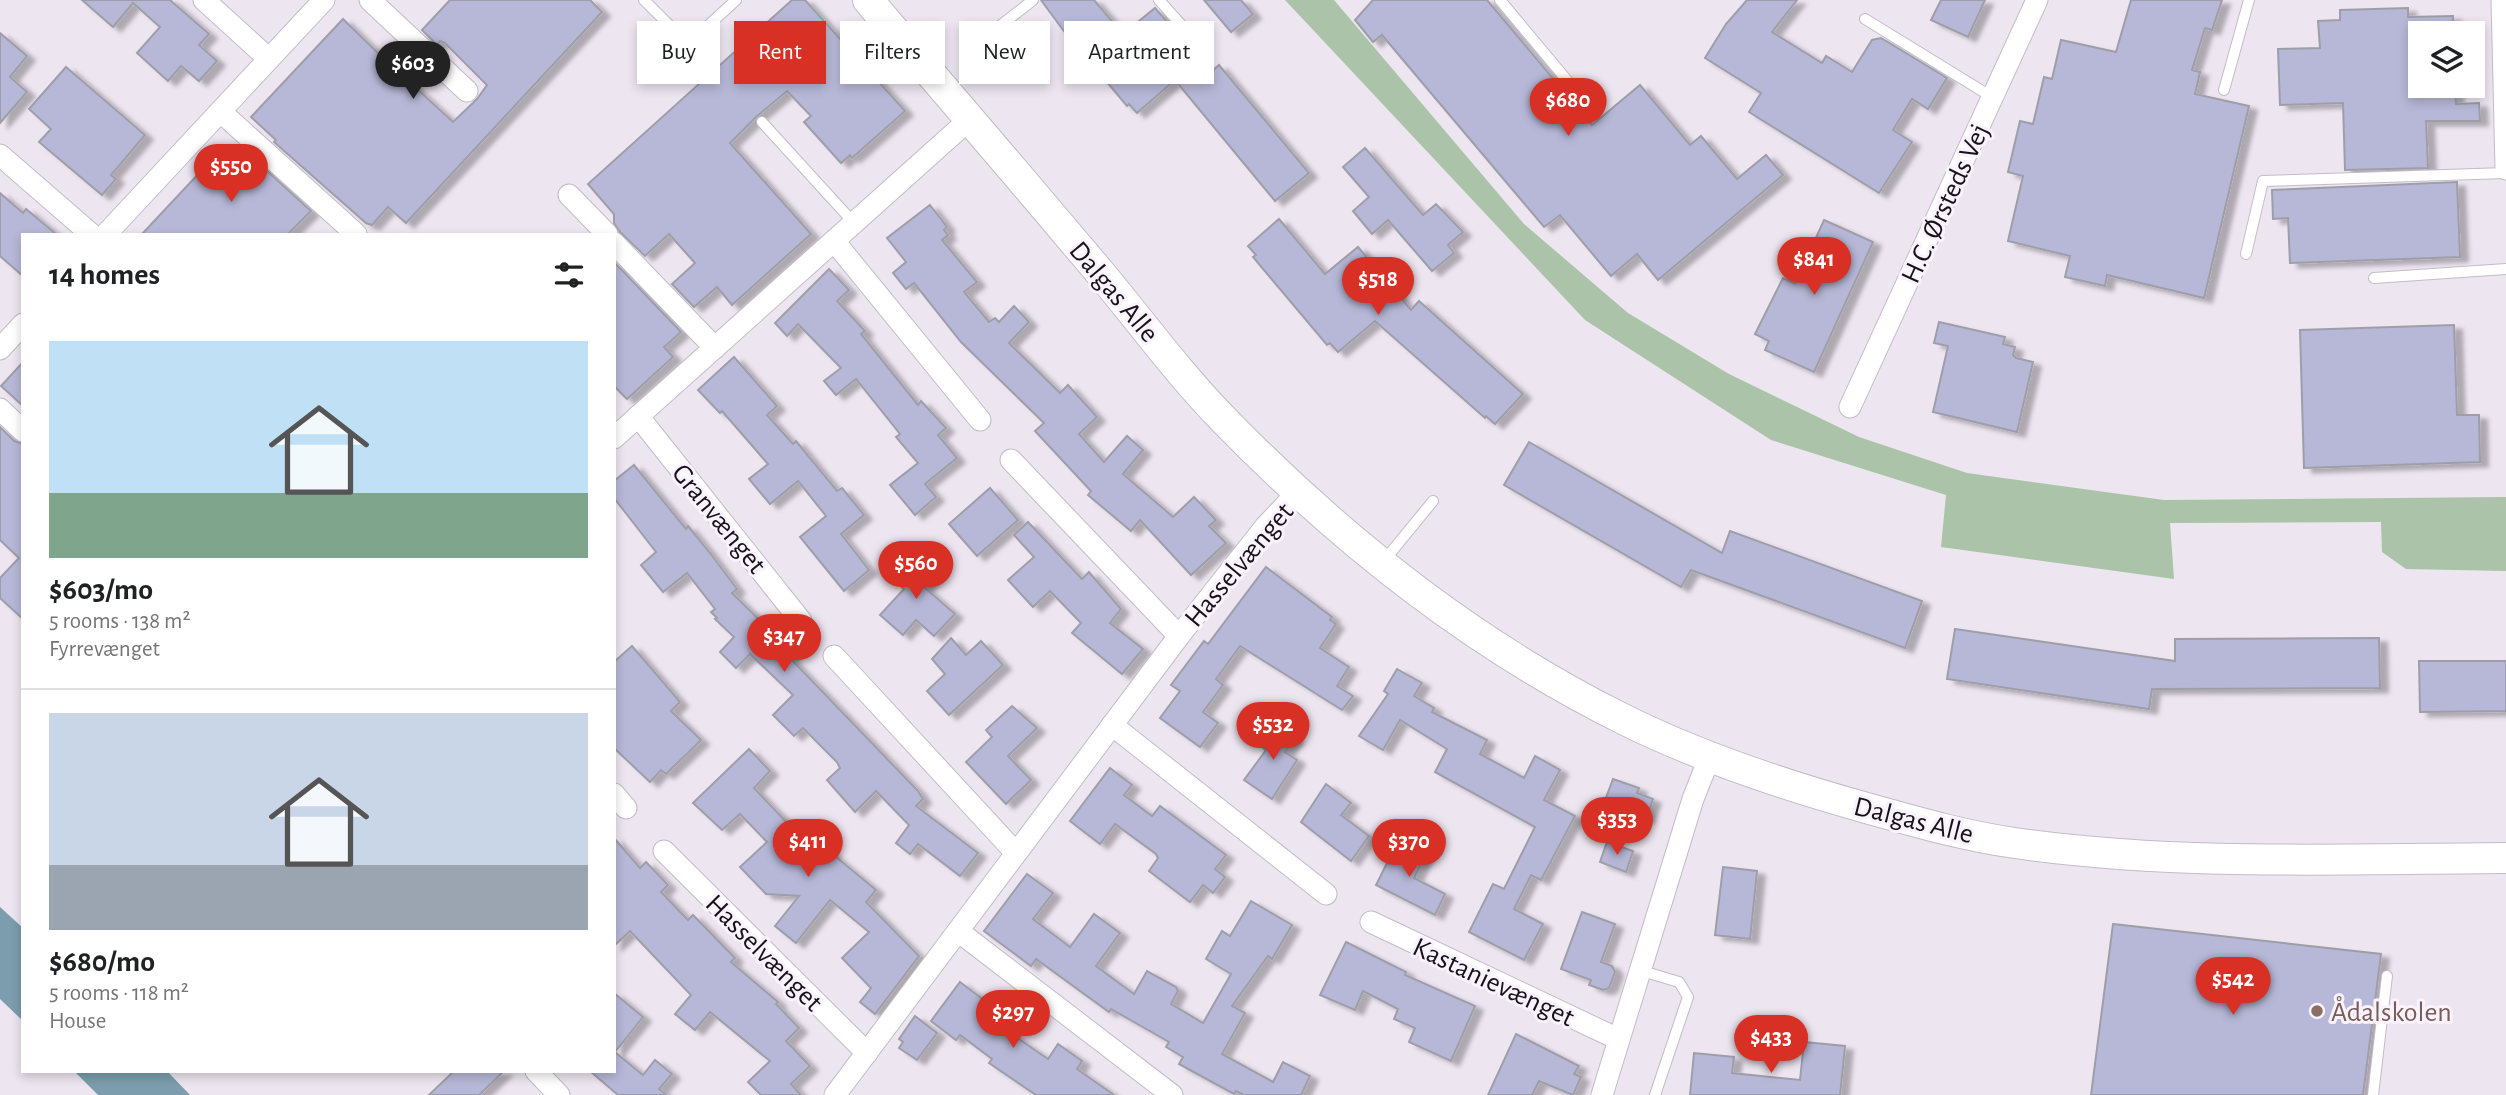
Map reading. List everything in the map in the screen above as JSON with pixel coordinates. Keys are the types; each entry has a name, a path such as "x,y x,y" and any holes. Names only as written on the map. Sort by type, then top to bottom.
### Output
{"street":[{"path":"204,0 270,59"},
{"path":"107,233 324,0"},
{"path":"370,0 467,91"},
{"name":"Dalgas Alle","path":"868,0 971,118 1221,417 1298,492 1381,564 1489,642 1623,719 1786,785 1916,822 2009,842 2119,856 2303,860 2506,858"},
{"name":"H.C. Ørsteds Vej","path":"1850,407 2036,0"},
{"path":"2502,0 2506,171"},
{"path":"221,112 355,233"},
{"path":"616,436 971,118"},
{"path":"0,155 90,233"},
{"path":"569,195 606,233"},
{"path":"834,241 980,420"},
{"path":"616,245 715,348"},
{"path":"0,349 21,326"},
{"path":"0,409 21,429"},
{"name":"Granvænget","path":"638,416 801,621"},
{"name":"Hasselvænget","path":"1011,460 1179,636"},
{"name":"Hasselvænget","path":"835,1095 1179,636 1265,527 1298,492"},
{"path":"834,656 1016,853"},
{"path":"1112,725 1326,894"},
{"path":"1602,1095 1693,799 1710,756"},
{"name":"Hasselvænget","path":"664,851 867,1053"},
{"name":"Kastanievænget","path":"1371,922 1618,1039"},
{"path":"958,931 1172,1095"},
{"path":"538,1073 559,1095"}],"lane":[{"path":"644,0 688,44 736,0"},
{"path":"1006,21 1033,0"},
{"path":"1160,0 1178,21"},
{"path":"1500,0 1591,109"},
{"path":"2224,90 2249,0"},
{"path":"1865,19 1992,97"},
{"path":"762,122 854,223"},
{"path":"2246,254 2263,181 2506,171"},
{"path":"2374,278 2506,269"},
{"path":"1381,564 1433,501"},
{"path":"1642,971 1679,982 1688,996 1656,1095"},
{"path":"2373,1095 2387,976"}],"green space":[{"path":"1285,0 1334,0 1524,224 1628,313 1729,374 1859,437 1967,473 2164,500 2506,497 2506,571 2406,569 2382,552 2381,522 2170,523 2174,579 1941,547 1946,495 1771,440 1585,320"}],"water":[{"path":"0,907 21,926 21,1019 0,999"},
{"path":"76,1073 169,1073 190,1095 98,1095"}],"building":[{"path":"82,0 170,0 209,34 199,45 217,61 199,81 181,66 168,81 137,53 160,27 133,3 113,27"},
{"path":"450,0 590,0 602,12 406,223 388,207 372,225 366,223 274,142 276,140 251,117 343,19 389,64 404,50 419,64 405,78 453,122 477,99 487,85 445,43 440,41 437,45 422,30"},
{"path":"792,0 805,0 824,21 769,21"},
{"path":"1041,0 1094,0 1112,21 1064,21 1063,30"},
{"path":"1204,0 1241,0 1253,14 1231,32"},
{"path":"1373,0 1487,0 1592,125 1640,85 1690,145 1701,136 1737,179 1766,155 1783,175 1658,280 1637,254 1611,276 1560,215 1544,227 1382,35 1373,42 1355,20"},
{"path":"1747,0 1797,0 1772,32 1822,63 1826,56 1852,72 1872,40 1881,38 1947,78 1928,109 1912,99 1893,130 1912,142 1879,193 1749,112 1761,93 1705,58 1726,24"},
{"path":"1941,0 1985,0 1968,37 1931,20"},
{"path":"2131,0 2222,0 2212,30 2205,28 2192,70 2200,72 2195,94 2249,106 2204,298 2107,275 2105,286 2065,277 2070,256 2008,241 2023,176 2008,172 2020,121 2033,124 2044,77 2052,79 2061,40 2116,52"},
{"path":"1155,8 1166,21 1139,21"},
{"path":"2408,8 2408,17 2453,16 2453,21 2408,21 2408,98 2456,98 2456,104 2479,103 2480,121 2426,121 2428,168 2345,170 2343,103 2280,105 2278,49 2320,48 2318,21 2340,20 2340,10"},
{"path":"826,23 840,39 840,84 881,84 905,111 852,158 850,155 841,163 804,122 811,116 787,91 756,117 730,143 811,234 732,305 717,287 694,307 672,284 695,263 669,234 645,256 620,232 614,223 614,214 588,184 699,84 720,84 720,65 734,52 734,84 826,84"},
{"path":"0,33 27,56 10,77 27,92 0,123"},
{"path":"1219,65 1309,173 1275,201 1178,84 1214,84 1214,69"},
{"path":"66,67 145,135 111,175 116,179 102,195 39,142 51,129 29,109"},
{"path":"1108,84 1170,84 1137,113 1129,104 1127,106"},
{"path":"1365,148 1423,215 1436,204 1463,232 1448,245 1454,253 1432,271 1388,220 1372,234 1353,211 1369,197 1343,167"},
{"path":"218,153 243,177 257,162 311,211 289,233 143,233"},
{"path":"2457,182 2460,257 2290,263 2288,218 2273,219 2272,190"},
{"path":"0,193 23,213 26,209 55,233 21,233 21,274 0,256"},
{"path":"930,205 947,227 944,230 948,235 942,240 977,282 964,292 989,322 995,318 999,322 1014,306 1029,322 1009,343 1060,393 1068,385 1097,417 1079,434 1104,462 1127,436 1143,450 1123,474 1173,517 1194,497 1216,520 1209,526 1226,543 1191,575 1140,520 1131,531 1088,495 1091,491 1035,431 1044,423 961,342 914,283 906,289 893,273 906,262 887,238"},
{"path":"1279,219 1325,274 1358,247 1411,310 1419,301 1523,394 1495,424 1375,321 1338,352 1330,343 1327,345 1253,257 1256,255 1248,246"},
{"path":"1824,220 1873,242 1814,372 1765,350 1769,341 1755,334 1783,278 1795,284"},
{"path":"616,264 681,332 664,347 673,357 627,399 616,388"},
{"path":"829,269 849,290 837,301 865,331 861,334 918,405 921,401 946,428 938,435 957,458 925,484 936,497 915,515 890,485 918,463 896,437 900,434 856,379 836,395 824,381 841,368 798,324 787,336 775,323"},
{"path":"1939,322 2005,337 2003,344 2015,347 2013,355 2016,358 2033,362 2017,432 1933,412 1948,346 1934,343"},
{"path":"2454,325 2457,415 2479,415 2480,462 2304,468 2300,330"},
{"path":"734,357 777,406 767,415 793,444 796,441 837,491 842,488 864,515 841,534 869,570 844,591 800,537 826,516 798,481 770,504 749,479 768,464 722,411 720,413 698,390"},
{"path":"21,364 21,404 1,386"},
{"path":"0,427 14,441 21,443 21,617 0,598 0,578 19,558 0,540"},
{"path":"1529,442 1722,553 1730,531 1922,601 1905,648 1691,570 1681,587 1504,485"},
{"path":"634,465 686,529 688,526 710,553 737,589 732,593 793,653 789,657 918,791 923,799 916,806 978,853 960,876 918,844 910,854 896,843 909,825 876,791 855,812 827,780 840,768 837,762 803,728 794,736 773,715 793,695 750,654 736,668 720,652 734,637 715,619 717,618 711,612 715,609 687,573 663,592 641,565 656,552 616,501 616,479"},
{"path":"990,488 1018,520 977,556 949,524"},
{"path":"1028,522 1082,579 1089,572 1121,609 1110,623 1143,649 1122,674 1072,633 1081,623 1050,591 1033,607 1008,580 1034,557 1014,535"},
{"path":"909,556 934,576 924,587 955,614 934,636 916,620 903,635 880,615 904,589 891,577"},
{"path":"1266,567 1332,617 1330,620 1336,624 1320,648 1349,667 1337,686 1353,696 1342,710 1240,646 1216,679 1223,685 1203,712 1218,723 1200,747 1160,718 1180,691 1171,685 1204,641 1208,644"},
{"path":"1955,629 2175,661 2175,639 2379,638 2380,688 2152,689 2149,709 1947,679"},
{"path":"951,638 966,655 981,641 1003,665 949,715 927,691 945,674 932,659"},
{"path":"632,646 680,702 671,711 701,740 666,774 661,770 650,782 616,750 616,660"},
{"path":"2419,661 2506,661 2506,711 2420,712"},
{"path":"1397,669 1422,683 1414,696 1434,708 1432,712 1487,740 1480,754 1524,778 1535,756 1560,770 1544,800 1575,816 1541,880 1531,875 1514,909 1543,924 1524,960 1469,932 1493,884 1504,889 1535,827 1435,772 1447,749 1400,720 1383,750 1359,736 1388,694 1384,691"},
{"path":"1012,706 1037,728 1008,756 1031,780 1006,804 966,762 992,737 986,730"},
{"path":"1274,723 1296,738 1285,752 1297,760 1272,799 1244,780 1266,750 1258,744"},
{"path":"749,749 770,771 754,788 811,848 818,842 876,890 866,902 919,956 875,1014 860,1002 871,988 842,958 869,932 830,900 796,943 775,926 799,896 766,894 740,867 767,842 740,814 722,830 693,803"},
{"path":"1110,768 1132,785 1124,795 1152,816 1160,806 1226,855 1215,869 1225,877 1213,893 1203,885 1190,902 1149,871 1158,858 1156,854 1115,824 1100,844 1070,821"},
{"path":"1613,779 1639,788 1637,793 1653,799 1646,819 1630,813 1621,838 1595,827"},
{"path":"1326,784 1351,803 1341,815 1369,836 1351,861 1301,822"},
{"path":"616,840 640,868 646,862 668,885 661,892 688,920 693,915 735,958 731,962 778,1002 776,1004 799,1028 786,1041 810,1066 791,1084 801,1095 761,1095 748,1082 770,1061 710,1012 695,1030 675,1014 691,995 630,931 616,944"},
{"path":"1398,841 1426,854 1414,878 1445,894 1435,915 1376,885"},
{"path":"1607,842 1633,851 1626,872 1600,862"},
{"path":"1723,867 1757,871 1750,939 1715,935"},
{"path":"1027,874 1053,893 1033,919 1070,947 1094,914 1120,933 1096,966 1134,994 1147,971 1176,987 1178,991 1171,1004 1203,1023 1231,974 1206,959 1222,931 1230,936 1251,901 1292,925 1272,959 1268,956 1232,1006 1245,1013 1222,1054 1273,1082 1283,1062 1310,1076 1301,1095 1244,1095 1236,1091 1234,1094 1179,1064 1183,1057 1166,1047 1169,1042 1111,1009 1109,1012 1036,959 1031,966 984,931"},
{"path":"1582,912 1615,924 1601,962 1612,966 1615,972 1609,988 1603,990 1589,985 1591,980 1561,969"},
{"name":"Ådalskolen","path":"2113,924 2381,954 2363,1095 2091,1095"},
{"path":"1346,942 1406,972 1405,975 1475,1006 1451,1061 1409,1042 1415,1028 1394,1019 1398,1009 1363,991 1355,1010 1320,995"},
{"path":"960,982 985,1001 979,1009 1006,1030 1048,1059 1058,1044 1082,1061 1077,1069 1114,1095 1036,1095 989,1063 992,1059 960,1035 956,1040 931,1021"},
{"path":"616,995 643,1017 616,1051"},
{"path":"915,1016 937,1033 917,1060 899,1048 903,1042 899,1039"},
{"path":"1516,1034 1579,1066 1574,1074 1581,1077 1573,1095 1539,1081 1532,1095 1488,1095"},
{"path":"1804,1042 1845,1046 1840,1095 1690,1095 1694,1053 1734,1057 1732,1073 1800,1080"},
{"path":"616,1053 643,1075 655,1060 672,1074 659,1089 666,1095 618,1095 592,1073 616,1073"},
{"path":"452,1073 502,1073 479,1095 429,1095"}],"place":[{"name":"Ådalskolen","path":"2317,1011"}]}
